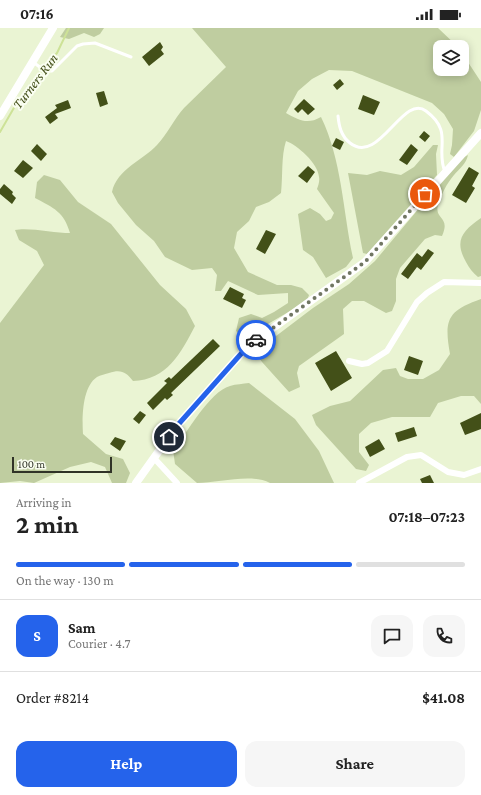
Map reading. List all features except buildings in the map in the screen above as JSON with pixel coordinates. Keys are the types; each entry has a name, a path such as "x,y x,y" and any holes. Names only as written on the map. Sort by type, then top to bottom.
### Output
{"street":[{"path":"0,116 53,28"},
{"path":"136,483 176,427 248,346 365,262 481,133"},
{"path":"349,361 362,364 368,363 388,351 417,302 444,282 481,283"},
{"path":"359,483 407,457 421,455 448,472 464,475 481,469"},
{"path":"154,458 177,483"}],"lane":[{"path":"33,62 45,71 52,70 77,46 95,43 131,57"},
{"path":"338,116 341,132 349,143 359,147 376,142 406,114 416,107 421,107 427,111 440,127 443,140 441,163 445,172"}],"green space":[{"path":"66,28 104,28 100,34 94,37 84,33 69,39 60,37"},
{"path":"192,28 438,28 451,40 433,40 433,76 469,76 469,64 481,82 481,110 474,131 454,157 450,154 453,129 444,114 432,103 352,71 329,70 312,79 298,91 286,113 303,121 311,121 321,117 328,134 338,168 353,258 346,267 326,278 313,257 303,250 298,214 310,208 320,214 326,221 331,219 334,213 317,189 319,179 315,166 301,150 286,141 284,147 281,193 269,202 256,207 249,221 237,232 234,248 248,272 277,285 291,285 302,288 309,295 307,301 268,324 254,336 245,338 236,331 239,318 251,314 262,318 274,312 288,303 288,293 258,295 228,281 221,291 215,291 217,275 212,268 192,270 165,257 154,241 136,225 118,203 112,192 119,177 157,145 184,108 226,67"},
{"path":"433,145 438,145 436,154 437,175 367,254 363,253 348,173 367,175 380,171 401,175 414,167"},
{"path":"468,155 464,163 451,178 438,205 438,213 445,225 442,236 435,235 425,239 400,268 396,279 396,301 392,311 386,313 364,301 352,301 343,309 344,334 299,366 297,373 300,387 289,392 255,352 313,308 349,284 375,261 460,159"},
{"path":"44,175 60,180 78,202 111,224 160,285 186,309 195,326 184,346 172,363 155,376 133,381 128,375 117,371 97,377 88,388 83,412 83,434 106,454 123,459 130,473 126,483 112,483 105,467 91,462 70,467 34,483 20,481 0,483 0,323 44,265 37,251 19,240 15,230 27,229 70,233 65,220 57,211 35,198 37,182"},
{"path":"481,218 481,276 478,277 471,270 462,255 460,242 469,227"},
{"path":"481,299 481,404 474,396 461,396 438,403 430,417 392,417 371,423 359,434 359,452 369,465 366,471 356,469 316,425 312,415 330,406 350,401 383,370 396,368 400,376 408,379 423,379 439,370 450,354 448,325 450,318 461,308"},
{"path":"249,383 295,419 319,451 334,483 270,483 254,479 234,479 197,483 175,464 173,450 214,396 232,385"}],"waterway":[{"name":"Turners Run","path":"0,132 15,106 57,53 69,28"}],"way so far":[{"path":"256,340 365,262 425,194"}],"route":[{"path":"169,437 176,427 248,346 256,340"}]}
